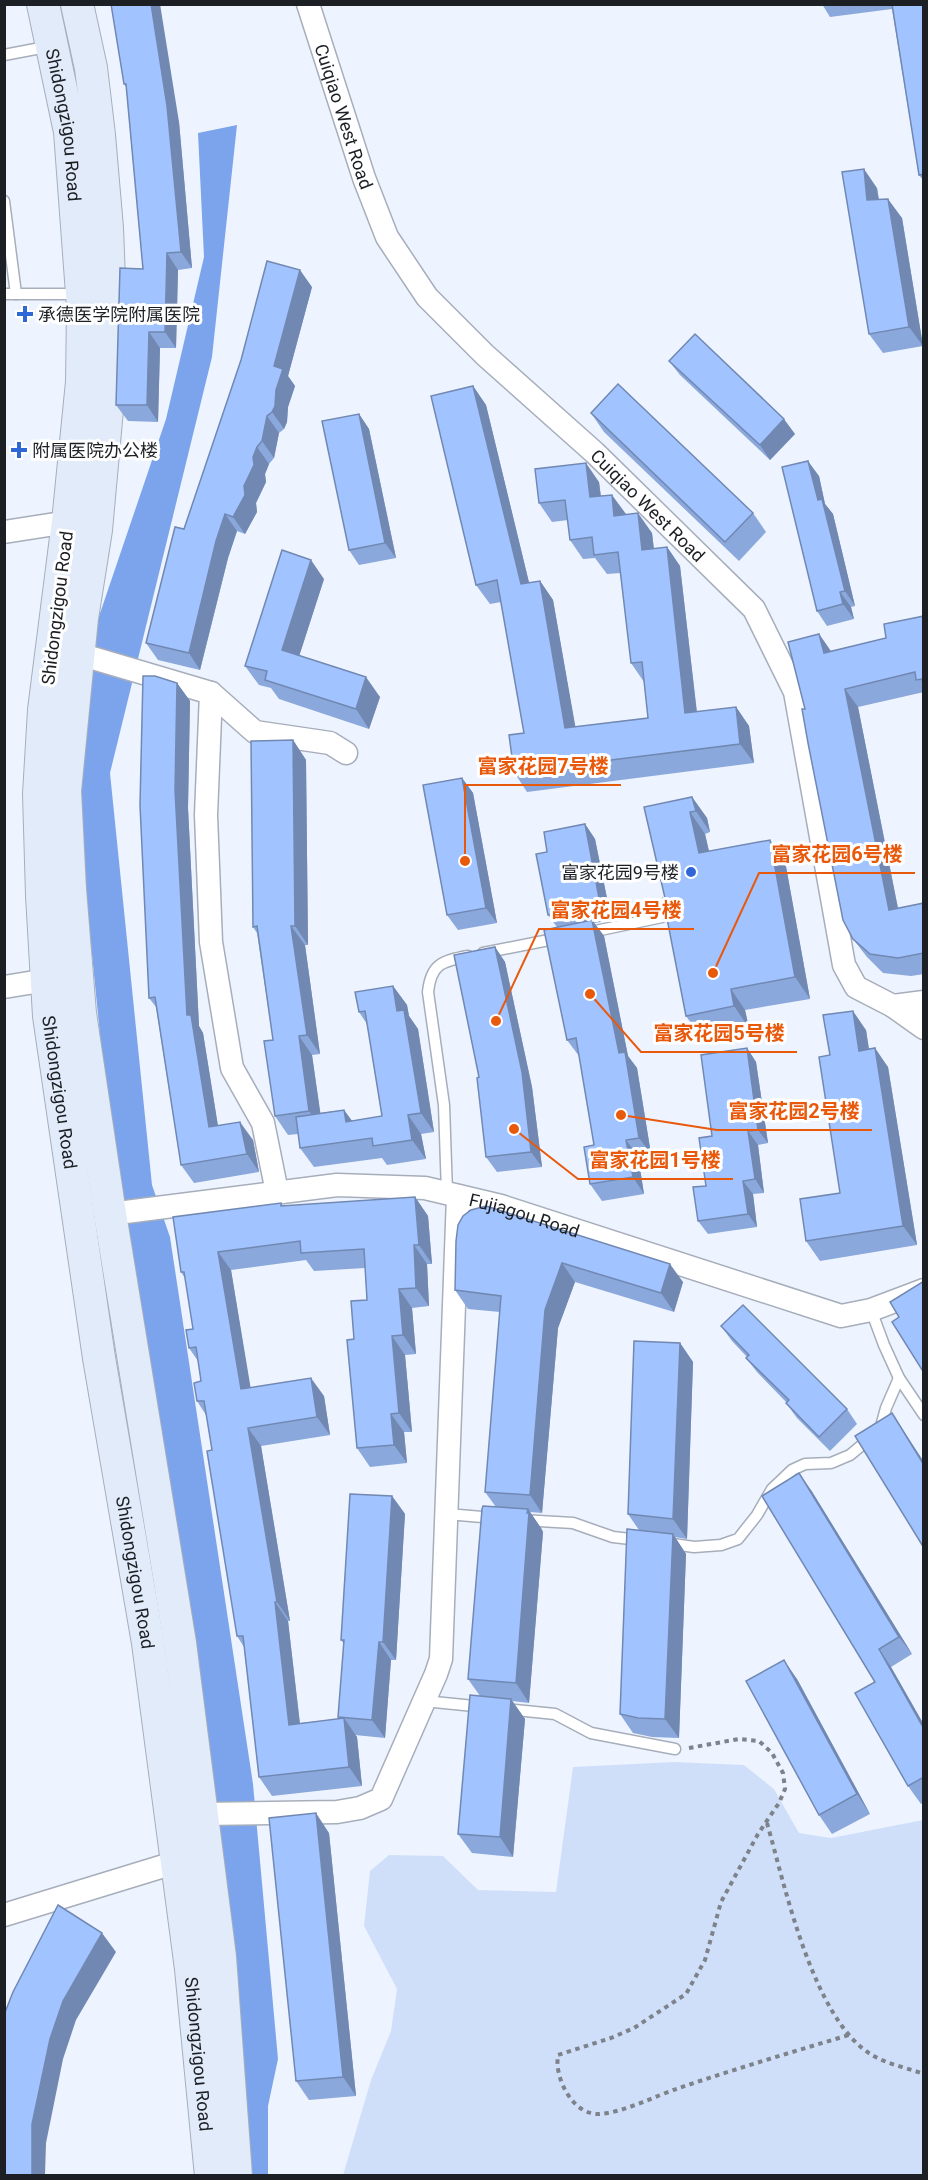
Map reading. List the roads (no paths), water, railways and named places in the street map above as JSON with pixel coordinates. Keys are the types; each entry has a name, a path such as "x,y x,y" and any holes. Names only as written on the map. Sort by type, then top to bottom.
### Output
{"main road":[{"name":"Shidongzigou Road","path":"43,4 70,132 82,294 82,382 68,522 44,710 39,794 47,980 50,1016 99,1358 148,1643 191,1969 211,2175"},
{"name":"Shidongzigou Road","path":"77,4 91,68 99,135 107,228 112,355 84,656 65,791 70,889 80,1013 114,1214 204,1814 220,1957 236,2175"}],"street":[{"name":"Cuiqiao West Road","path":"308,4 364,178 387,237 428,297 485,355 595,453 754,609 795,692 844,965 856,987 893,1006 924,1028"},
{"path":"4,532 68,522"},
{"path":"84,656 211,693 255,732 330,742 345,753"},
{"path":"211,693 206,815 211,942 232,1068 262,1124 276,1192"},
{"path":"4,987 47,980"},
{"path":"893,1006 924,1002"},
{"name":"Fujiagou Road","path":"114,1214 337,1185 425,1188 501,1206 841,1316 871,1310 924,1290"},
{"path":"204,1814 337,1812 360,1808 381,1799 441,1659 447,1514 452,1195"},
{"path":"4,1915 177,1862"}],"lane":[{"path":"4,55 46,47"},
{"path":"4,201 16,294"},
{"path":"4,294 82,294"},
{"path":"580,934 662,918"},
{"path":"452,1195 444,1105 428,992 430,978 436,966 452,959 569,936"},
{"path":"871,1310 899,1378 924,1415"},
{"path":"447,1514 573,1523 613,1536 653,1542 694,1547 721,1545 738,1539 757,1515 772,1489 792,1470 806,1464 831,1463 850,1455 880,1430 886,1408 899,1378"},
{"path":"424,1701 555,1714 591,1733 675,1749"}],"water":[{"path":"237,125 212,357 110,773 152,1185 170,1237 253,1784 278,2059 268,2106 268,2176 245,2175 115,1186 76,793 94,631 166,419 204,257 198,133"}],"place":[{"name":"承德医学院附属医院","path":"25,314"},
{"name":"附属医院办公楼","path":"19,450"},
{"name":"富家花园7号楼","path":"465,861"},
{"name":"富家花园9号楼","path":"691,872"},
{"name":"富家花园6号楼","path":"713,973"},
{"name":"富家花园5号楼","path":"590,994"},
{"name":"富家花园4号楼","path":"496,1021"},
{"name":"富家花园2号楼","path":"621,1115"},
{"name":"富家花园1号楼","path":"514,1129"}]}
